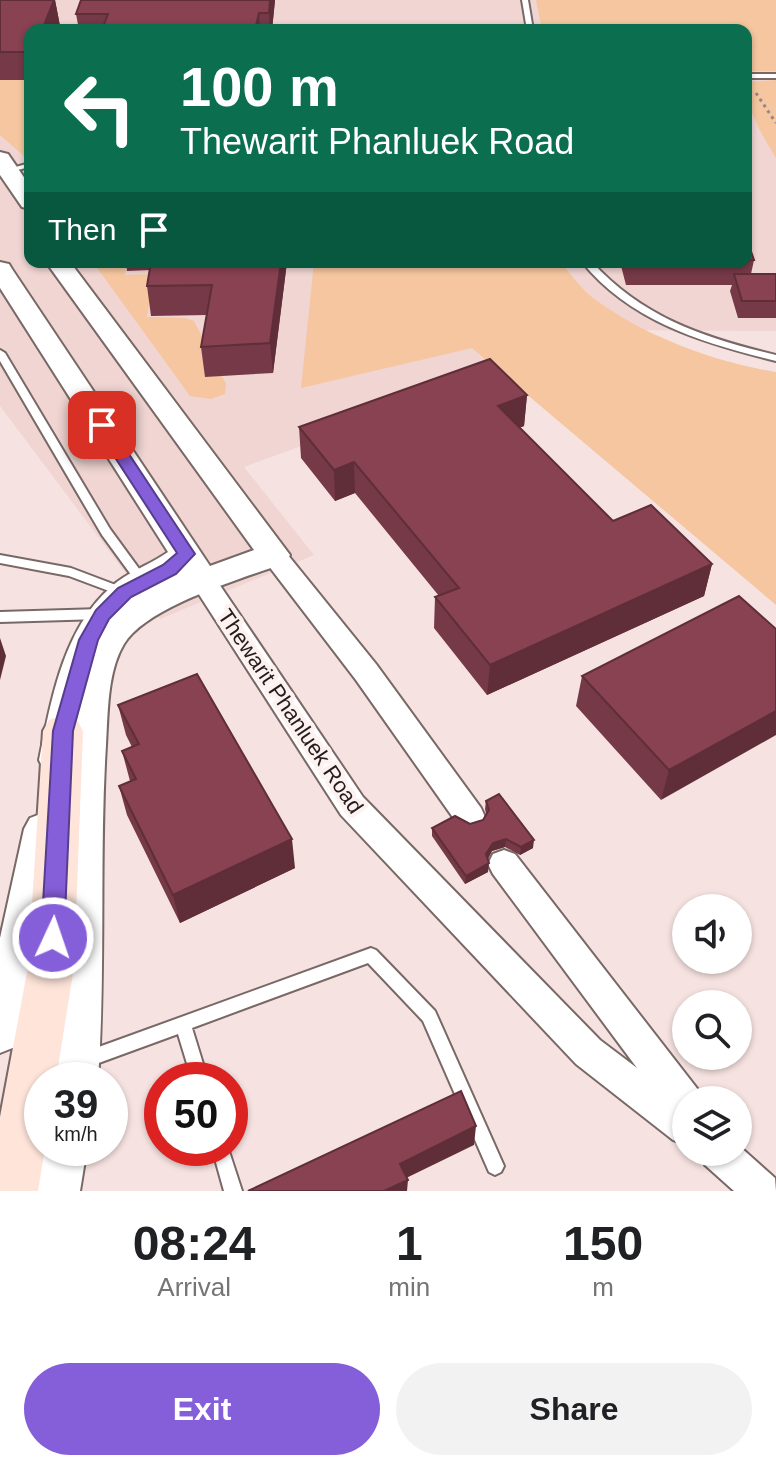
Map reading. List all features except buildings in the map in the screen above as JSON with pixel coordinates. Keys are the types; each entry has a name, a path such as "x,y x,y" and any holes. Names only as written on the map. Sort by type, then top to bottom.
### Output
{"main road":[{"path":"12,1191 22,1029 51,967 63,731"}],"street":[{"path":"10,167 24,192"},
{"path":"62,268 180,432 366,672 470,817"},
{"name":"Thewarit Phanluek Road","path":"0,269 352,806 588,1052 672,1116"},
{"path":"63,731 89,640 124,597 170,570 274,555"},
{"path":"77,1062 88,729 100,662 108,637 195,568"},
{"path":"504,864 672,1086"},
{"path":"57,1191 61,1166"},
{"path":"736,1166 762,1191"}],"lane":[{"path":"525,0 529,24"},
{"path":"752,76 776,76"},
{"path":"593,268 615,291 666,322 732,348 776,358"},
{"path":"0,353 106,532 124,597"},
{"path":"0,559 71,572 124,597"},
{"path":"0,617 124,597"},
{"path":"97,1062 183,1024 371,955 429,1016 495,1166"},
{"path":"183,1024 195,1062"},
{"path":"225,1166 233,1191"}],"path":[{"path":"752,87 776,123"}],"shaded area":[{"path":"0,0 776,0 776,331 619,330 244,467 314,555 160,619 0,406"},
{"path":"536,0 776,0 776,71 752,71 752,24 541,24"},
{"path":"0,24 24,24 24,156 0,135"},
{"path":"776,80 776,158 752,112 752,82"},
{"path":"97,268 126,268 125,275 154,274 147,317 194,321 226,384 225,394 211,399 190,396"},
{"path":"313,268 565,268 589,294 634,324 680,346 728,362 776,372 776,605 472,348 301,388"}],"route":[{"path":"53,938 63,731 89,640 103,614 125,593 170,570 186,554 102,425"}]}
